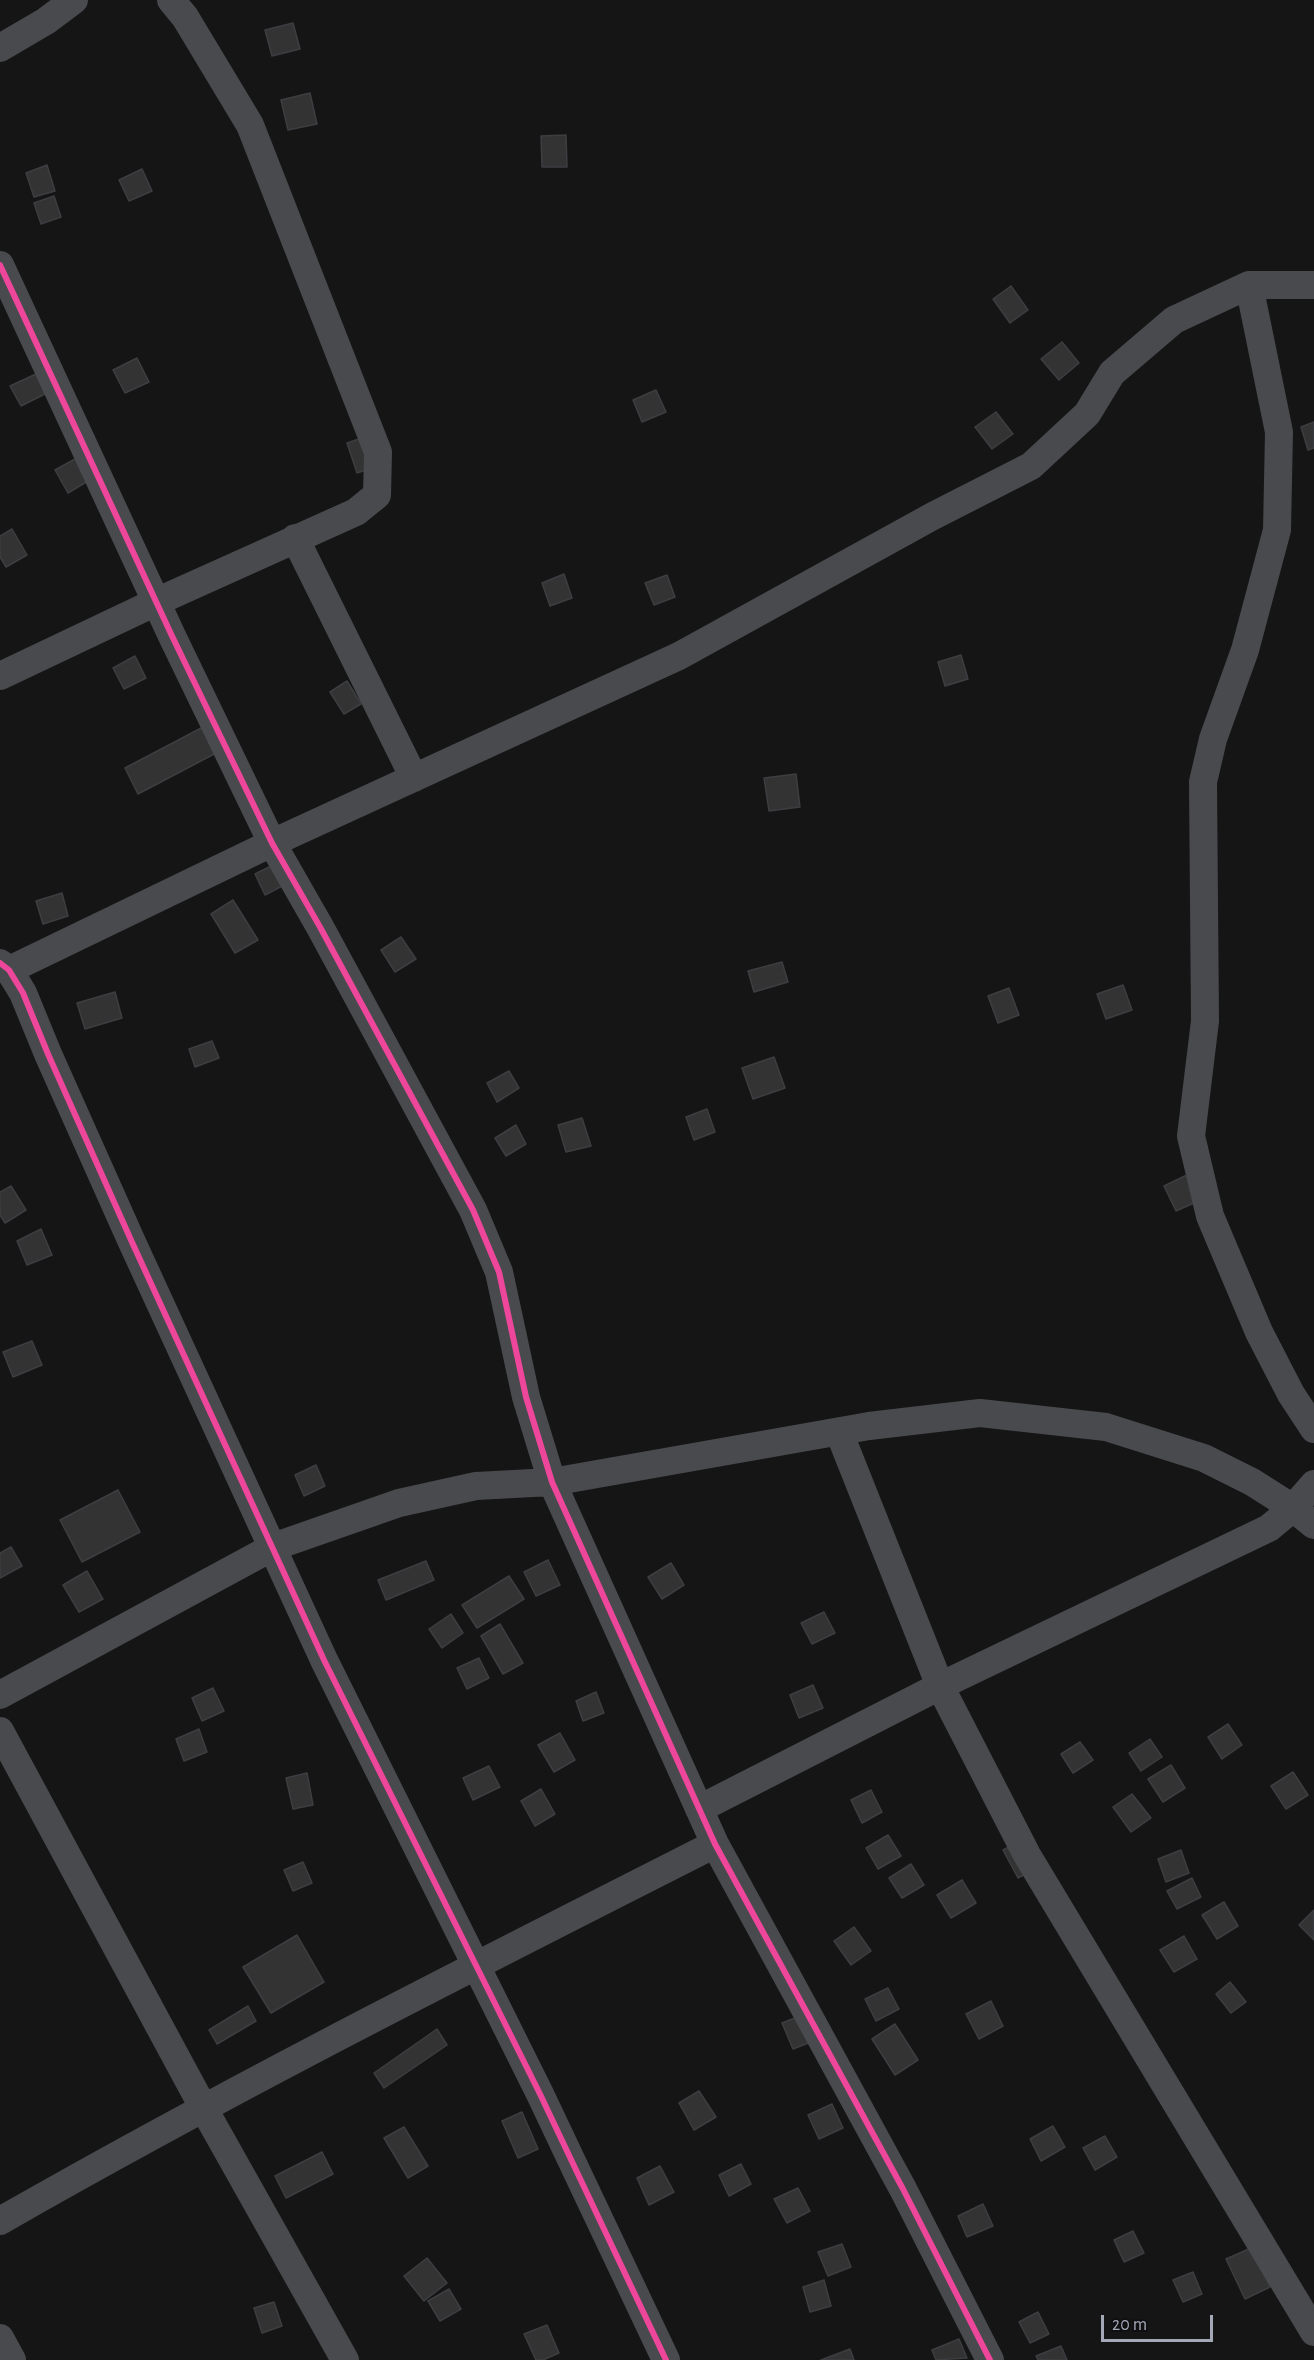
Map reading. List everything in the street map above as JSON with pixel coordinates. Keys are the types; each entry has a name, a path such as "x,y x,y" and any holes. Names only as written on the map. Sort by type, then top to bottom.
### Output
{"street":[{"path":"0,48 46,21 74,0"},
{"path":"0,676 156,602 356,512 377,495 378,452 250,125 185,17 171,0"},
{"path":"0,266 156,602 272,843 473,1210 499,1272 526,1397 552,1482 715,1844 903,2189 990,2360"},
{"path":"666,2360 476,1965 324,1660 48,1054 23,993 4,967 680,656 933,516 1031,466 1087,414 1112,373 1174,320 1249,285 1314,285"},
{"path":"1249,285 1279,432 1277,530 1245,650 1213,739 1203,782 1205,1021 1191,1136 1210,1216 1255,1322 1291,1394 1314,1429"},
{"path":"295,538 414,778"},
{"path":"0,1695 273,1547 399,1503 476,1486 552,1482 839,1432 980,1413 1106,1427 1204,1458 1252,1482 1304,1516"},
{"path":"839,1432 940,1686 1028,1855 1314,2332"},
{"path":"1304,1516 1314,1484"},
{"path":"699,1809 940,1686 1269,1528 1304,1516"},
{"path":"0,1731 204,2109 345,2360"},
{"path":"0,2221 115,2155 476,1965 715,1844"},
{"path":"0,2338 12,2360"}],"building":[{"path":"293,23 300,49 272,56 265,30"},
{"path":"310,93 317,124 288,130 281,100"},
{"path":"566,135 567,167 542,167 541,136"},
{"path":"47,165 55,191 34,197 26,173"},
{"path":"142,169 152,191 129,201 119,180"},
{"path":"54,196 61,217 41,224 34,203"},
{"path":"1011,286 1028,310 1010,323 993,299"},
{"path":"1062,342 1079,363 1059,380 1041,359"},
{"path":"137,358 149,382 125,393 113,370"},
{"path":"36,374 45,394 21,406 10,386"},
{"path":"656,390 666,412 642,422 633,400"},
{"path":"996,412 1013,434 992,449 975,427"},
{"path":"1314,422 1314,448 1308,450 1301,427"},
{"path":"368,436 378,466 357,473 347,443"},
{"path":"75,459 88,481 68,493 55,470"},
{"path":"12,529 27,555 6,567 0,557 0,536"},
{"path":"564,574 572,598 550,606 542,583"},
{"path":"667,575 675,597 654,605 645,583"},
{"path":"961,655 968,679 945,686 938,662"},
{"path":"135,656 146,678 124,689 113,668"},
{"path":"347,681 361,704 344,714 330,692"},
{"path":"205,726 218,752 138,794 125,768"},
{"path":"796,774 800,807 769,811 764,778"},
{"path":"275,864 286,884 265,895 255,874"},
{"path":"62,893 68,916 43,924 36,901"},
{"path":"233,900 258,940 235,953 211,914"},
{"path":"401,937 416,959 395,972 381,950"},
{"path":"782,962 788,982 754,992 748,971"},
{"path":"1123,985 1132,1010 1106,1019 1097,994"},
{"path":"1009,988 1019,1015 998,1023 988,996"},
{"path":"115,992 122,1018 85,1029 77,1003"},
{"path":"212,1041 219,1058 195,1067 189,1049"},
{"path":"774,1057 785,1088 753,1099 742,1068"},
{"path":"509,1071 519,1088 497,1102 487,1083"},
{"path":"707,1109 715,1132 694,1140 686,1117"},
{"path":"582,1118 591,1146 566,1152 558,1125"},
{"path":"516,1125 526,1144 506,1156 495,1138"},
{"path":"1191,1173 1203,1199 1176,1211 1164,1186"},
{"path":"11,1186 26,1210 5,1223 0,1215 0,1192"},
{"path":"41,1229 52,1255 27,1265 17,1241"},
{"path":"32,1341 42,1365 13,1377 3,1352"},
{"path":"316,1465 325,1486 304,1496 295,1475"},
{"path":"118,1490 140,1532 82,1562 60,1520"},
{"path":"11,1547 22,1566 0,1578 0,1553"},
{"path":"548,1560 560,1585 536,1596 524,1572"},
{"path":"426,1561 434,1580 386,1600 378,1580"},
{"path":"671,1563 684,1585 662,1599 648,1577"},
{"path":"87,1571 103,1599 79,1612 63,1585"},
{"path":"509,1576 524,1599 477,1628 462,1605"},
{"path":"824,1612 835,1633 812,1644 801,1623"},
{"path":"451,1614 463,1633 442,1648 429,1629"},
{"path":"500,1624 523,1663 503,1674 481,1636"},
{"path":"479,1658 489,1678 467,1689 457,1668"},
{"path":"813,1685 823,1708 799,1718 790,1695"},
{"path":"213,1688 224,1711 202,1721 192,1698"},
{"path":"596,1692 604,1713 583,1721 576,1701"},
{"path":"1228,1724 1242,1745 1222,1759 1208,1737"},
{"path":"199,1729 207,1752 184,1761 176,1739"},
{"path":"560,1733 575,1760 554,1772 538,1745"},
{"path":"1150,1739 1162,1757 1141,1771 1129,1753"},
{"path":"1080,1742 1093,1760 1073,1773 1061,1754"},
{"path":"1171,1765 1185,1788 1163,1802 1148,1779"},
{"path":"489,1766 500,1787 473,1800 463,1778"},
{"path":"1293,1772 1308,1795 1286,1809 1271,1786"},
{"path":"307,1773 313,1805 293,1809 286,1778"},
{"path":"541,1789 555,1814 535,1826 521,1801"},
{"path":"871,1790 882,1812 862,1823 851,1800"},
{"path":"1132,1794 1151,1818 1131,1832 1113,1807"},
{"path":"888,1835 901,1856 878,1869 866,1848"},
{"path":"1020,1841 1035,1869 1018,1878 1003,1850"},
{"path":"1181,1850 1189,1873 1166,1882 1158,1859"},
{"path":"303,1862 312,1883 293,1891 284,1870"},
{"path":"911,1864 924,1885 902,1898 889,1878"},
{"path":"1192,1878 1201,1897 1177,1909 1167,1891"},
{"path":"962,1880 976,1903 951,1918 937,1895"},
{"path":"1224,1902 1238,1926 1217,1939 1202,1915"},
{"path":"1314,1910 1314,1940 1299,1925"},
{"path":"854,1927 871,1951 851,1965 834,1941"},
{"path":"297,1935 324,1982 271,2013 243,1967"},
{"path":"1184,1936 1197,1959 1174,1972 1160,1950"},
{"path":"1230,1982 1246,2002 1231,2013 1216,1994"},
{"path":"888,1988 899,2009 876,2021 865,1999"},
{"path":"991,2001 1003,2026 979,2039 966,2014"},
{"path":"248,2006 256,2021 217,2044 209,2030"},
{"path":"805,2014 816,2040 793,2049 782,2023"},
{"path":"895,2024 918,2060 895,2075 872,2039"},
{"path":"437,2029 447,2045 384,2088 374,2073"},
{"path":"699,2091 716,2117 694,2130 679,2103"},
{"path":"832,2104 843,2128 819,2139 808,2115"},
{"path":"522,2112 538,2149 518,2158 502,2121"},
{"path":"1053,2126 1065,2147 1041,2161 1030,2139"},
{"path":"404,2127 428,2166 408,2178 384,2138"},
{"path":"1105,2136 1117,2157 1095,2170 1083,2148"},
{"path":"322,2152 333,2174 286,2198 275,2176"},
{"path":"741,2164 751,2184 729,2196 719,2175"},
{"path":"660,2166 674,2192 649,2205 637,2178"},
{"path":"798,2188 810,2211 787,2223 774,2199"},
{"path":"983,2204 993,2226 967,2237 958,2216"},
{"path":"1133,2231 1144,2253 1124,2262 1114,2240"},
{"path":"842,2244 851,2267 828,2276 818,2252"},
{"path":"1251,2248 1270,2287 1245,2299 1226,2259"},
{"path":"427,2258 447,2283 424,2301 404,2276"},
{"path":"1193,2272 1202,2294 1183,2302 1173,2280"},
{"path":"824,2280 831,2306 810,2312 803,2287"},
{"path":"449,2289 461,2309 440,2321 428,2301"},
{"path":"274,2302 282,2326 262,2333 254,2308"},
{"path":"1038,2312 1049,2334 1030,2343 1019,2322"},
{"path":"547,2325 559,2353 543,2360 536,2360 524,2334"},
{"path":"959,2339 967,2358 936,2360 932,2350"},
{"path":"1061,2346 1067,2360 1038,2360 1036,2356"},
{"path":"850,2349 854,2360 821,2360"}],"cycle path":[{"path":"0,265 172,636 272,843 473,1210 499,1272 526,1397 552,1482 715,1844 903,2189 990,2360"},
{"path":"0,963 9,970 23,993 131,1240 324,1660 540,2094 666,2360"}]}
